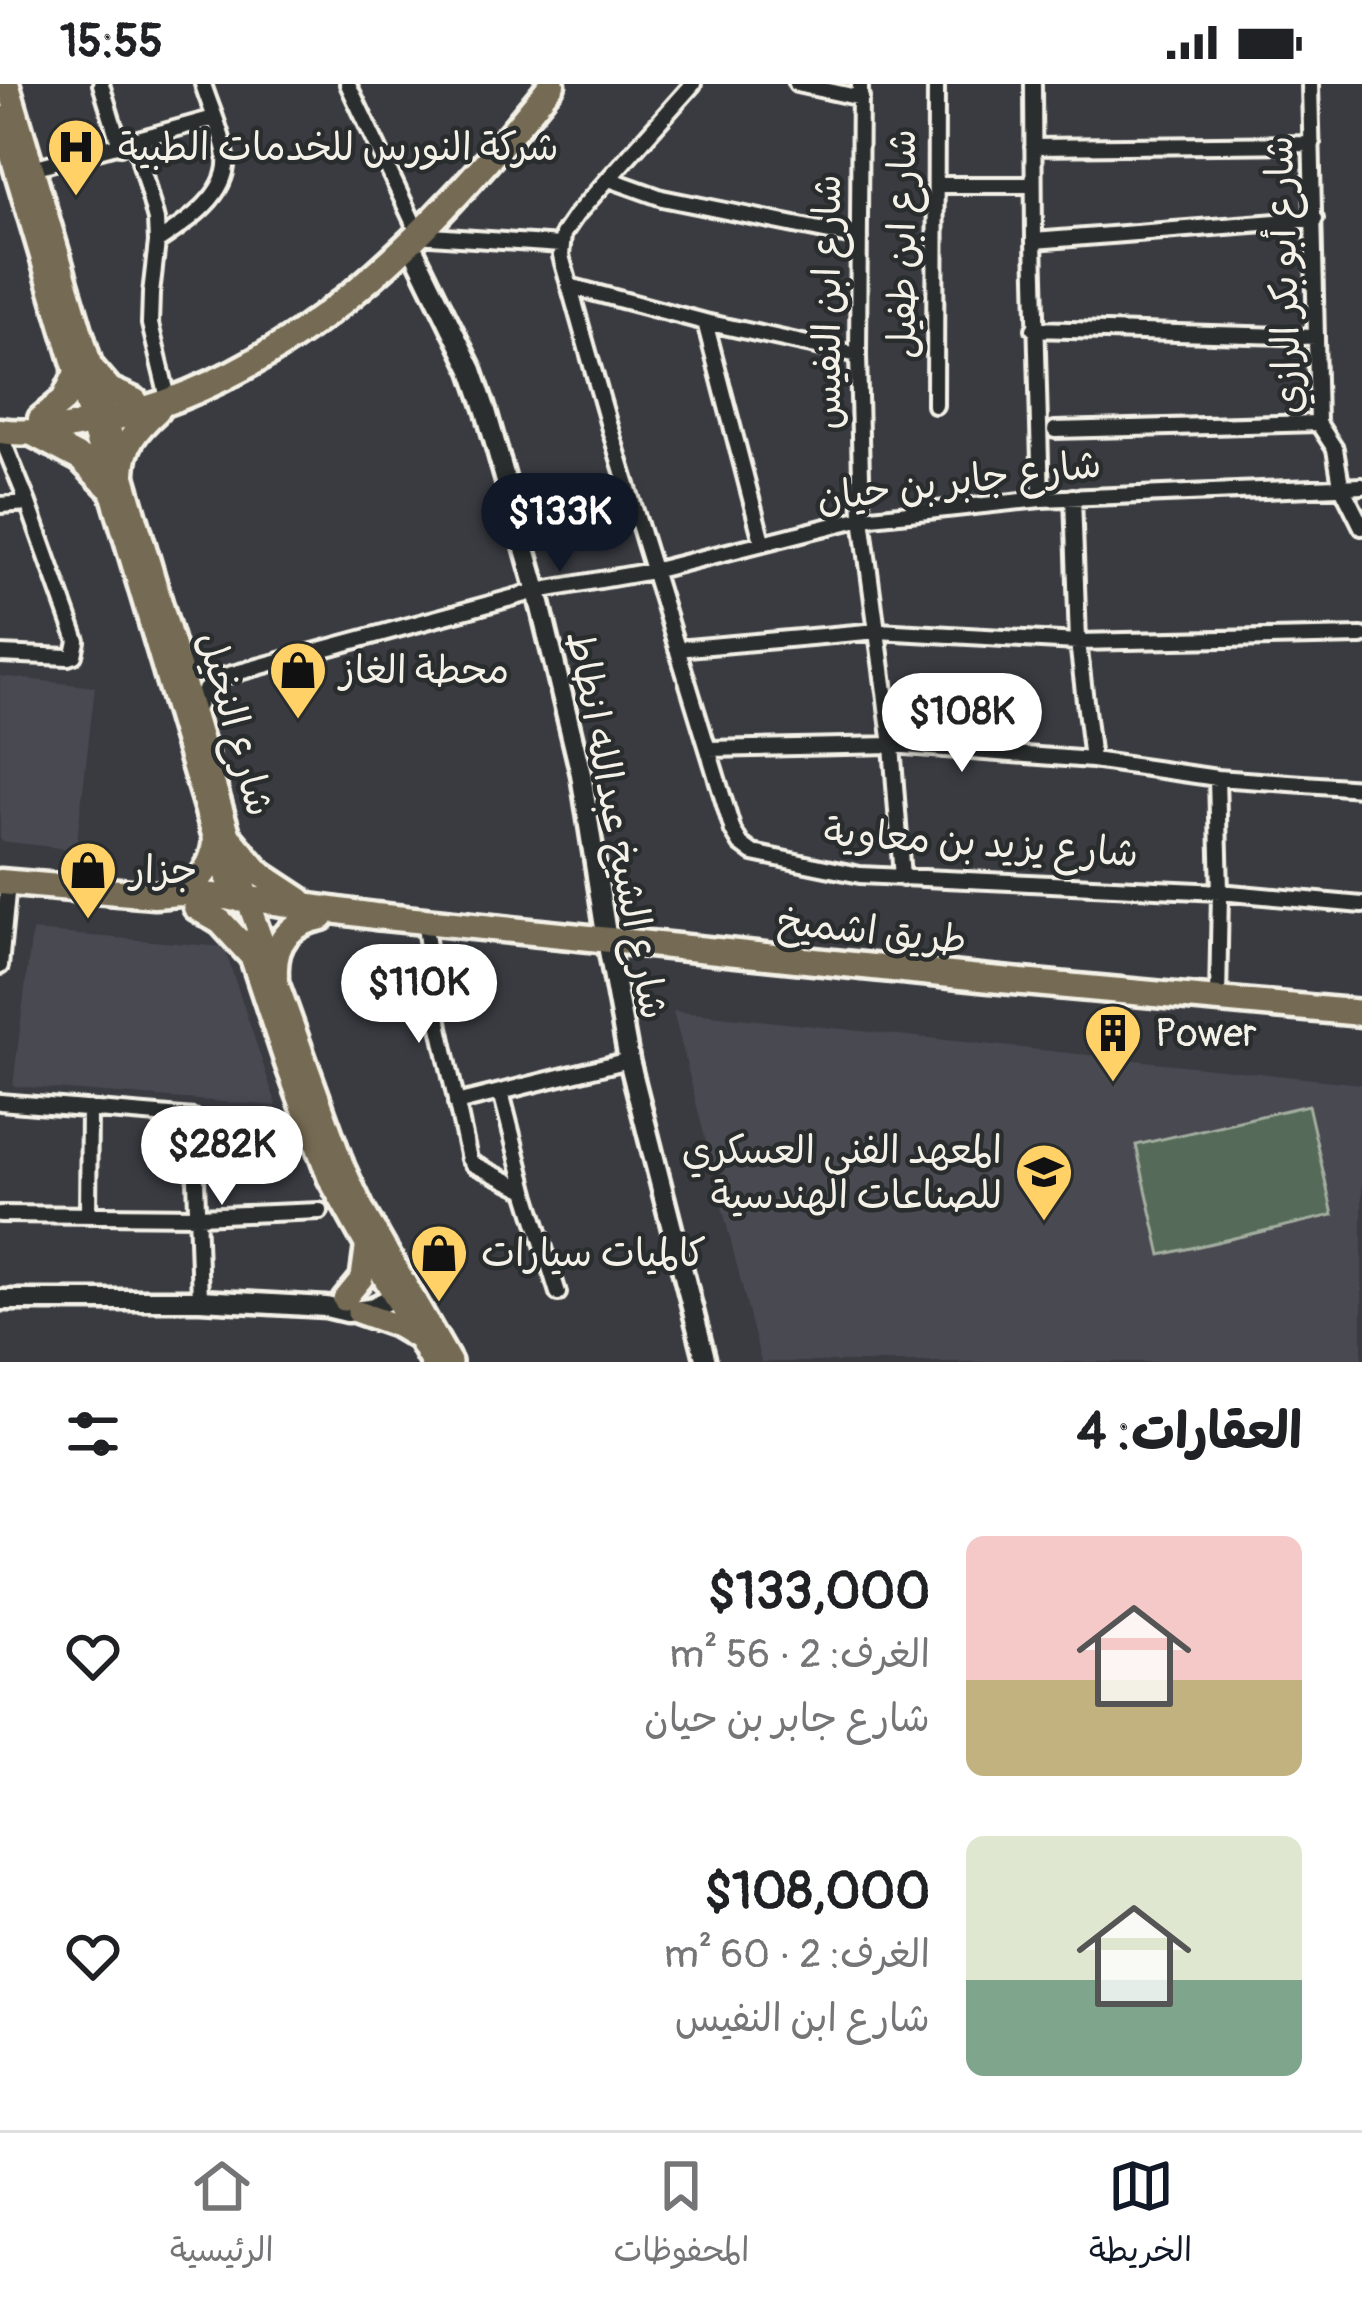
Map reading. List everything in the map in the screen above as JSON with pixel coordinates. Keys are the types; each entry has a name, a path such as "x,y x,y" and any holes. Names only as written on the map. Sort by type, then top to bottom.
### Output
{"highway":[{"path":"414,234 536,84"},
{"path":"0,432 96,416 165,398 257,361 310,328 376,276 501,147 552,84"},
{"path":"35,426 64,400 84,371 136,401"},
{"path":"96,416 136,401 165,398"},
{"path":"35,426 115,479 133,433 165,398"},
{"path":"251,955 221,922 176,898 206,872 224,840 276,886 318,911 285,935 274,961 274,976"},
{"name":"طريق اشميخ","path":"4,882 1362,1013"}],"main road":[{"name":"شارع النخيل","path":"8,84 96,416 224,840 251,955 315,1145 366,1249 450,1362"},
{"name":"شارع النخيل","path":"0,117 84,371"},
{"name":"شارع الشيخ عبدالله انطاط","path":"414,234 487,411 537,591 572,727 629,1060 706,1362"},
{"name":"شارع النخيل","path":"115,479 195,712 224,840"},
{"name":"شارع النخيل","path":"242,905 274,976 343,1167 430,1362"},
{"path":"343,1306 362,1278 366,1249"},
{"path":"343,1306 397,1287"},
{"path":"0,1300 343,1306 417,1338"}],"street":[{"path":"101,84 156,220 150,324 165,398"},
{"path":"157,242 197,212 222,182 226,155 203,84"},
{"path":"348,84 414,234 561,245 576,214 693,84"},
{"path":"797,84 861,91"},
{"name":"شارع ابن طفيل","path":"935,405 936,84"},
{"path":"1033,84 1041,499"},
{"name":"شارع أبو بكر الرازي","path":"1310,84 1318,423 1335,449 1341,485 1362,527"},
{"name":"شارع ابن النفيس","path":"861,91 858,356 862,518 892,745 902,878"},
{"path":"33,168 214,118"},
{"path":"1033,147 1312,144"},
{"path":"609,178 662,198 859,238"},
{"path":"936,185 1033,185"},
{"path":"1034,241 1315,219"},
{"name":"شارع يزيد بن معاوية","path":"561,245 652,571 741,844 753,853 860,875 1220,892 1362,905"},
{"path":"569,286 858,356"},
{"path":"705,322 762,541"},
{"path":"1036,329 1316,337"},
{"path":"1055,430 1318,423"},
{"path":"0,432 77,641 74,655 68,657 0,654"},
{"name":"شارع جابر بن حيان","path":"221,677 537,591 652,571 862,518 1041,499 1362,486"},
{"path":"1073,497 1078,642 1092,760"},
{"path":"0,505 28,503"},
{"path":"677,649 878,631 1078,642 1362,636"},
{"path":"178,658 199,673 221,677"},
{"path":"195,712 205,690 221,677"},
{"path":"708,749 892,745 1362,788"},
{"path":"1217,778 1218,999"},
{"path":"0,966 4,882"},
{"path":"424,920 440,1027 471,1162 526,1190"},
{"path":"456,1103 629,1060"},
{"path":"501,1092 558,1293"},
{"path":"0,1102 194,1118 200,1300"},
{"path":"88,1214 89,1109"},
{"path":"0,1214 198,1216 320,1210"}],"shaded area":[{"path":"0,676 95,687 76,850 0,841"},
{"path":"32,931 224,947 277,1106 13,1086"},
{"name":"المعهد الفني العسكري للصناعات الهندسية","path":"673,1011 1362,1084 1362,1362 761,1362"}],"green space":[{"path":"1308,1105 1333,1215 1161,1255 1136,1145"}],"place":[{"name":"شركة النورس للخدمات الطبية","path":"76,198"},
{"name":"محطة الغاز","path":"298,721"},
{"name":"جزار","path":"88,921"},
{"name":"Power","path":"1113,1084"},
{"name":"المعهد الفني العسكري للصناعات الهندسية","path":"1044,1223"},
{"name":"كالميات سيارات","path":"439,1304"}]}
